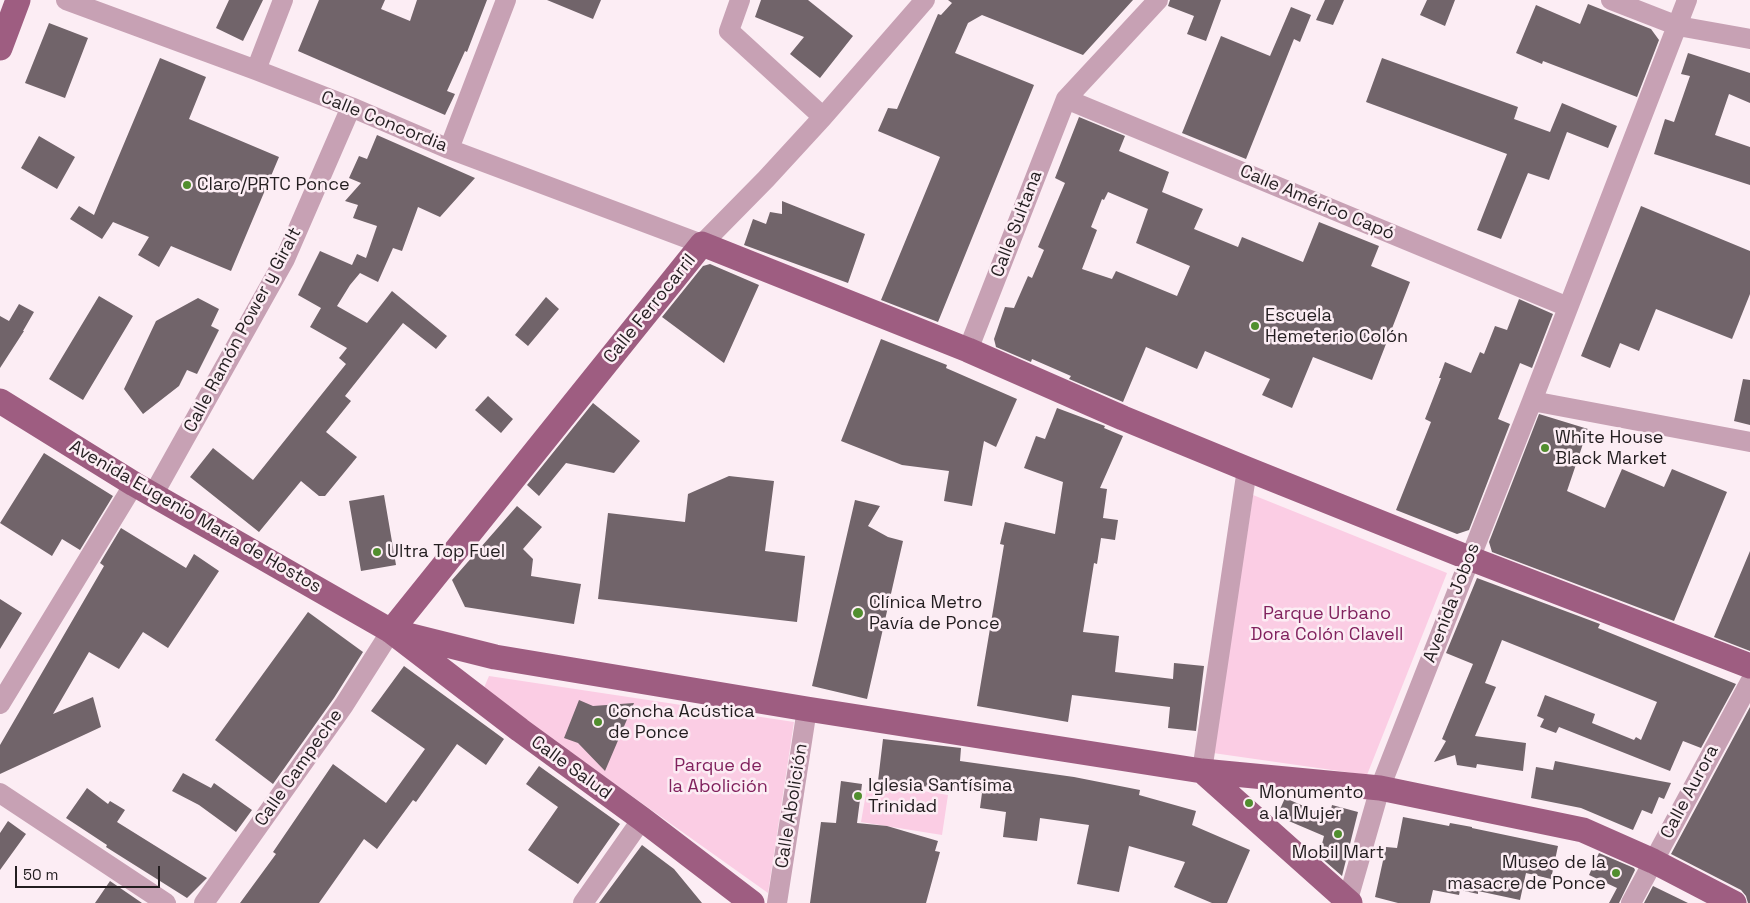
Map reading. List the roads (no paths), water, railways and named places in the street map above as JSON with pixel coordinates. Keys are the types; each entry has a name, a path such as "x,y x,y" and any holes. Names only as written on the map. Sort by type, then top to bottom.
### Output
{"main road":[{"path":"0,48 18,0"},
{"path":"702,244 968,350 1122,418 1247,469 1469,558 1750,666"},
{"name":"Calle Ferrocarril","path":"391,631 702,244"},
{"name":"Avenida Eugenio María de Hostos","path":"0,401 144,489 391,631"},
{"path":"391,631 495,657 807,709 1202,771 1380,788 1583,830 1653,861 1734,903"},
{"name":"Calle Salud","path":"391,631 752,903"},
{"path":"1202,771 1348,902"}],"street":[{"name":"Calle Concordia","path":"66,0 256,70 449,148 702,244"},
{"path":"256,70 283,0"},
{"path":"449,148 506,0"},
{"path":"740,0 729,31 823,117"},
{"name":"Calle Ferrocarril","path":"702,244 823,117 925,0"},
{"path":"1066,99 1158,0"},
{"path":"1611,0 1678,26 1750,39"},
{"name":"Avenida Jobos","path":"1348,902 1380,788 1532,402 1687,0"},
{"name":"Calle Américo Capó","path":"1066,99 1568,307"},
{"name":"Calle Sultana","path":"968,350 1066,99"},
{"name":"Calle Ramón Power y Giralt","path":"0,704 144,489 285,259 351,107"},
{"path":"1532,402 1750,442"},
{"path":"1202,771 1247,469"},
{"name":"Calle Campeche","path":"204,903 344,705 391,631"},
{"name":"Calle Aurora","path":"1631,903 1750,682"},
{"name":"Calle Abolición","path":"777,903 807,709"},
{"path":"0,793 166,903"},
{"path":"583,903 642,819"}],"place":[{"name":"Claro/PRTC Ponce","path":"187,185"},
{"name":"Escuela Hemeterio Colón","path":"1255,326"},
{"name":"White House Black Market","path":"1545,448"},
{"name":"Ultra Top Fuel","path":"377,552"},
{"name":"Clínica Metro Pavía de Ponce","path":"858,613"},
{"name":"Concha Acústica de Ponce","path":"598,722"},
{"name":"Iglesia Santísima Trinidad","path":"858,796"},
{"name":"Monumento a la Mujer","path":"1249,803"},
{"name":"Mobil Mart","path":"1338,834"},
{"name":"Museo de la masacre de Ponce","path":"1616,873"}],"park label":[{"name":"Parque Urbano Dora Colón Clavell","path":"1327,624"},
{"name":"Parque de la Abolición","path":"718,776"}]}
